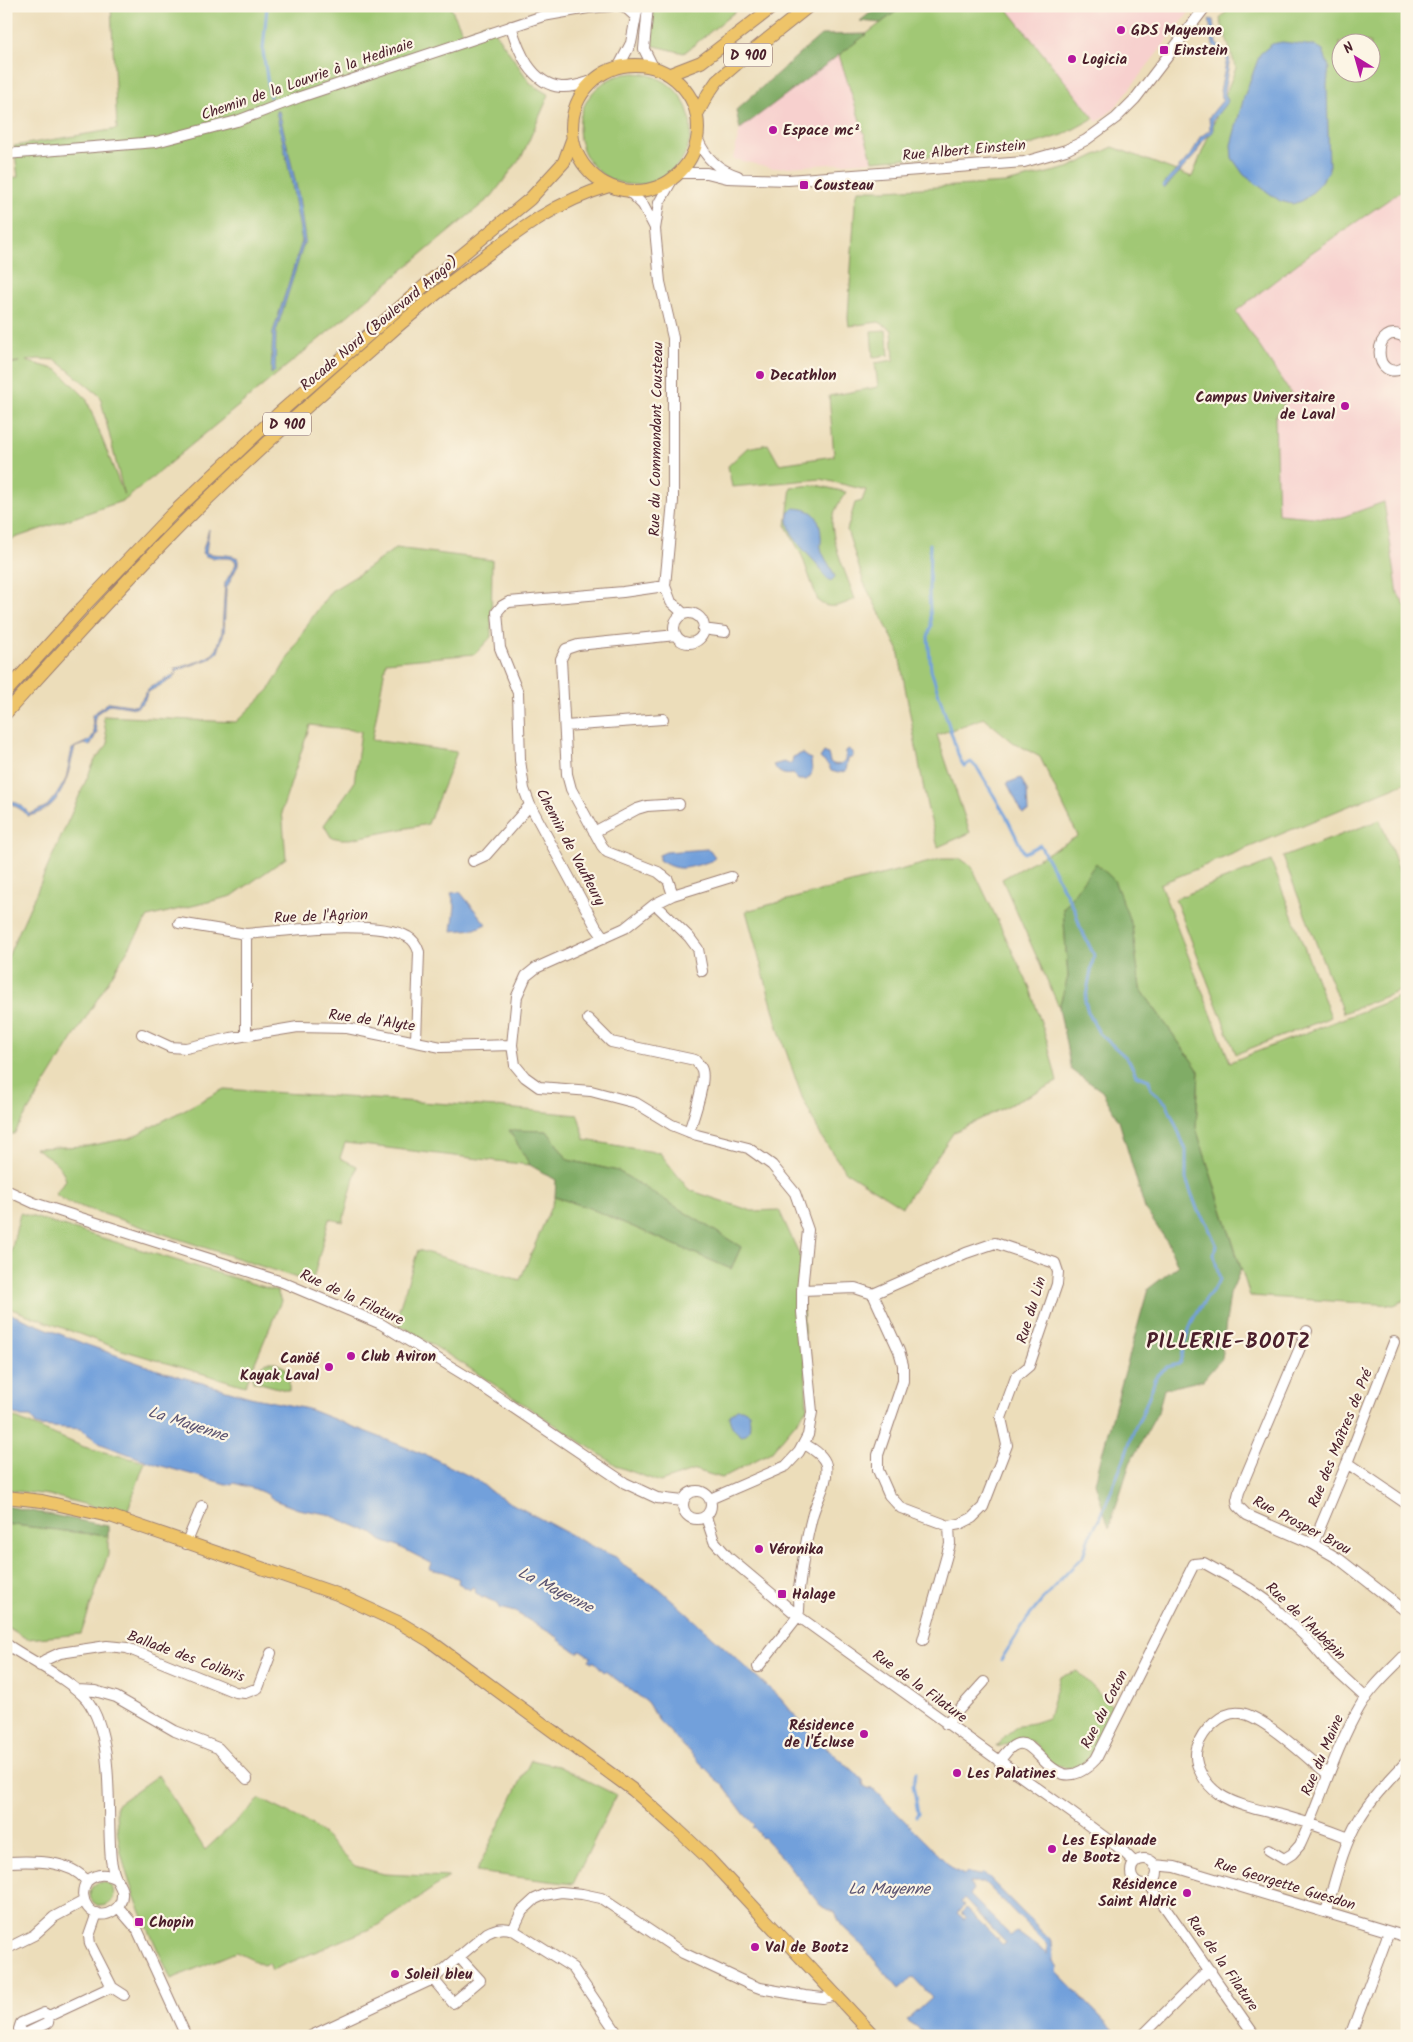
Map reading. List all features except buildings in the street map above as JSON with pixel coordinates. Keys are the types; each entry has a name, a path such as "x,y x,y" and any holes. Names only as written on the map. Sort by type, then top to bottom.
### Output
{"main road":[{"name":"D 900","path":"670,74 701,62 774,6"},
{"name":"D 900","path":"697,114 717,81 809,6"},
{"path":"636,64 653,67 670,74 692,98 697,114 698,140 688,163 676,176 651,189 629,191 609,186 592,175 579,159 572,140 575,108 582,94 592,81 604,72 619,66 636,64"},
{"name":"Rocade Nord (Boulevard Arago)","path":"6,692 82,608 171,515 278,414 429,282 530,199 564,162 572,140"},
{"name":"Rocade Nord (Boulevard Arago)","path":"6,713 92,617 183,523 286,424 391,331 448,284 537,218 562,203 609,186"},
{"path":"6,1497 42,1501 113,1518 337,1594 400,1623 469,1668 633,1790 671,1823 709,1859 874,2036"}],"street":[{"name":"Chemin de la Louvrie à la Hedinaie","path":"6,154 156,142 237,120 543,16 612,6"},
{"path":"619,66 631,43 636,12 622,6"},
{"path":"648,6 644,49 653,67"},
{"name":"Rue Albert Einstein","path":"676,176 702,173 727,178 788,180 1018,162 1066,150 1086,140 1116,118 1135,99 1206,6"},
{"path":"511,26 524,60 548,84 560,87 592,81"},
{"name":"Rue Albert Einstein","path":"698,140 704,154 722,169 736,176 751,179"},
{"name":"Rue du Commandant Cousteau","path":"665,586 673,500 674,338 660,282 655,229 659,203 676,176"},
{"name":"Rue du Commandant Cousteau","path":"629,191 643,206 655,229"},
{"path":"1407,339 1400,335 1391,335 1382,341 1378,350 1380,360 1387,368 1397,370 1407,366"},
{"path":"665,586 671,602 684,614"},
{"name":"Chemin de Vaufleury","path":"604,938 596,927 530,805 524,789 520,760 518,693 500,648 498,612 502,606 509,602 623,592 665,586"},
{"path":"688,613 697,616 703,623 704,629 701,637 693,642 683,642 676,635 674,625 684,614 688,613"},
{"path":"704,629 724,632"},
{"path":"673,895 668,880 658,872 608,852 594,832 570,785 561,659 566,649 578,645 676,635"},
{"path":"565,726 664,718"},
{"path":"594,832 637,808 679,804"},
{"path":"473,861 486,855 530,805"},
{"path":"710,1499 786,1466 804,1444 810,1426 812,1412 802,1312 802,1290 808,1230 795,1193 772,1165 748,1148 672,1125 636,1103 591,1091 539,1087 525,1077 515,1065 512,1045 517,996 526,976 536,968 625,928 656,904 673,895 731,877"},
{"path":"656,904 689,937 698,949 702,971"},
{"name":"Rue de l'Agrion","path":"179,923 246,934 353,927 383,930 408,936 416,944 419,952 416,1041"},
{"path":"246,934 246,1035"},
{"path":"588,1019 610,1042 695,1060 699,1064 703,1070 702,1082 690,1132"},
{"name":"Rue de l'Alyte","path":"142,1034 170,1047 186,1048 246,1035 298,1027 346,1028 441,1047 512,1045"},
{"name":"Rue de la Filature","path":"6,1190 34,1203 282,1282 382,1324 471,1379 625,1484 657,1498 684,1501"},
{"name":"Rue du Lin","path":"873,1294 995,1242 1055,1263 1058,1272 1057,1284 1029,1366 1016,1377 1000,1418 1007,1445 983,1508 972,1518 960,1524 949,1526"},
{"path":"802,1290 855,1288 873,1294 904,1365 903,1381 878,1455 878,1470 889,1495 901,1508 949,1526 950,1544 923,1640"},
{"name":"Rue Prosper Brou","path":"1307,1331 1237,1500 1242,1511 1247,1515 1313,1544 1339,1559 1407,1612"},
{"name":"Rue des Maîtres de Pré","path":"1313,1544 1394,1342"},
{"path":"758,1667 798,1616 799,1590 808,1536 812,1515 825,1480 826,1467 825,1460 804,1444"},
{"path":"1347,1463 1407,1504"},
{"path":"699,1491 708,1495 710,1499 711,1509 706,1517 699,1520 687,1516 683,1509 684,1501 690,1493 699,1491"},
{"path":"186,1544 202,1506"},
{"name":"Rue de la Filature","path":"706,1517 714,1541 728,1557 798,1616 1122,1850 1135,1863"},
{"name":"Rue de l'Aubépin","path":"1194,1564 1204,1563 1249,1588 1266,1600 1306,1638 1329,1664 1366,1698"},
{"name":"Rue du Coton","path":"999,1762 1014,1745 1021,1743 1027,1744 1032,1748 1052,1769 1064,1774 1075,1774 1087,1769 1096,1759 1194,1564"},
{"path":"6,1644 77,1690 88,1701 102,1732 109,1802 112,1862 116,1879 122,1890 122,1896 118,1908 108,1913 97,1913 86,1906 83,1890 88,1881 104,1874 116,1879"},
{"name":"Ballade des Colibris","path":"40,1666 45,1660 60,1653 107,1646 127,1648 235,1692 245,1693 258,1688 271,1653"},
{"name":"Rue du Maine","path":"1269,1850 1284,1859 1292,1854 1300,1845 1328,1775 1359,1709 1366,1698 1407,1653"},
{"path":"946,1724 984,1682"},
{"path":"77,1690 94,1690 116,1697 175,1731 218,1748 247,1779"},
{"path":"1328,1775 1258,1718 1241,1713 1228,1714 1219,1718 1210,1727 1197,1749 1201,1775 1220,1795 1240,1803 1310,1823 1350,1838"},
{"path":"1326,1912 1357,1821 1405,1765"},
{"path":"1147,1860 1154,1865 1156,1876 1149,1884 1141,1884 1134,1880 1132,1871 1135,1863 1147,1860"},
{"path":"6,1862 67,1866 78,1871 88,1881"},
{"path":"104,1874 112,1862"},
{"name":"Rue Georgette Guesdon","path":"1154,1865 1175,1867 1407,1937"},
{"name":"Rue de la Filature","path":"1149,1884 1255,2036"},
{"path":"513,1930 522,1912 535,1898 562,1892 582,1894 601,1898 683,1954 749,1984 760,1988 804,1996 823,1998 837,1995"},
{"path":"6,1948 34,1935 54,1917 84,1901"},
{"path":"118,1908 137,1929 186,2036"},
{"path":"97,1913 88,1936 90,1944 110,1982 110,1986 124,1995"},
{"path":"310,2036 433,1979 487,1932 495,1928 504,1928 513,1930 573,1968 619,2036"},
{"path":"1350,2036 1390,1932"},
{"path":"433,1979 453,2003 480,1980 459,1957"},
{"path":"1142,2036 1203,1975 1211,1971"},
{"path":"16,2033 21,2023 44,2013 49,2016 110,1986"}],"shaded area":[{"path":"1005,6 1194,6 1114,109 1097,122"},
{"path":"839,55 873,161 773,168 733,159 740,129"},
{"name":"Campus Universitaire de Laval","path":"1407,187 1407,609 1398,594 1384,503 1337,519 1278,514 1275,417 1291,394 1235,311 1311,253"}],"green space":[{"path":"111,6 450,6 463,33 488,22 531,84 549,95 522,156 492,196 125,500 6,541 6,365 19,362 6,363 6,178 18,177 14,146 117,129","holes":["38,359 56,360 100,396 124,495 86,398 58,370 26,361"]},
{"path":"654,6 742,6 684,53 647,44"},
{"path":"879,6 903,6 881,23 860,21"},
{"path":"903,6 1005,6 1094,118 1063,135 1017,149 873,161 839,55"},
{"path":"1231,6 1407,6 1407,187 1311,253 1236,311 1291,394 1275,417 1278,514 1337,519 1384,502 1398,594 1407,609 1407,782 1160,884 1230,1062 1407,994 1407,1299 1394,1305 1250,1296 1196,1128 1199,1071 1140,988 1132,926 1063,908 1068,977 1059,1007 1002,879 1078,836 1040,757 1013,742 984,718 937,735 970,833 938,847 927,806 898,649 864,583 847,530 855,503 862,501 866,490 821,479 732,487 728,466 747,448 768,444 779,464 834,456 829,396 878,387 875,363 894,360 892,330 879,322 849,326 855,203 858,190 1006,183 1068,168 1113,147 1192,177 1236,68 1220,19"},
{"path":"867,34 740,129 736,110 821,35"},
{"path":"635,73 656,77 674,90 687,108 691,129 687,150 674,168 656,181 635,185 614,181 596,168 583,150 579,129 583,108 596,90 614,77"},
{"path":"886,330 889,355 873,357 871,331"},
{"path":"816,485 846,492 835,511 832,524 838,553 855,599 836,606 827,606 818,601 802,556 786,526 791,487"},
{"path":"396,548 492,560 491,637 475,654 386,662 372,740 457,752 428,824 350,839 331,837 324,825 354,783 361,731 310,725 282,810 286,858 232,896 148,917 14,1134 6,1134 6,961 95,760 108,744 103,716 236,722 269,690 311,619 331,591 361,573"},
{"path":"1380,820 1407,890 1407,988 1343,1013 1283,857"},
{"path":"941,859 961,859 972,867 1030,988 1048,1044 1057,1082 954,1132 902,1207 845,1171 822,1138 802,1097 780,1034 746,911"},
{"path":"1271,861 1331,1017 1236,1054 1175,899"},
{"path":"1096,863 1114,880 1132,926 1140,988 1199,1071 1196,1128 1241,1269 1230,1294 1221,1359 1203,1380 1164,1389 1158,1412 1130,1463 1109,1528 1095,1483 1103,1450 1148,1289 1178,1266 1168,1243 1145,1209 1119,1121 1102,1091 1071,1070 1059,1007 1068,977 1063,909"},
{"path":"224,1089 495,1107 578,1115 585,1140 660,1153 689,1190 752,1211 779,1210 801,1258 807,1409 771,1452 722,1478 695,1470 660,1482 619,1467 460,1362 395,1322 418,1250 520,1280 555,1197 587,1207 731,1269 741,1247 618,1171 568,1160 547,1131 510,1131 530,1165 345,1143 340,1158 357,1166 343,1222 329,1219 312,1283 67,1202 55,1194 66,1180 64,1174 54,1161 35,1148 87,1146 130,1138"},
{"path":"509,1130 547,1131 568,1160 618,1171 741,1247 731,1269 587,1207 555,1197 556,1180 530,1165"},
{"path":"20,1213 277,1291 281,1301 245,1386 122,1350 6,1307 6,1275"},
{"path":"267,1362 274,1362 284,1367 289,1380 289,1391 253,1381 254,1372"},
{"path":"6,1414 84,1447 145,1462 126,1515 49,1495 6,1490"},
{"path":"6,1506 108,1526 108,1536 6,1524"},
{"path":"6,1524 108,1536 108,1555 81,1634 27,1639 6,1626"},
{"path":"1077,1671 1114,1708 1100,1741 1087,1760 1078,1766 1067,1768 1055,1765 1048,1760 1034,1743 1025,1740 996,1747 1006,1735 1019,1725 1048,1718 1060,1677"},
{"path":"531,1760 558,1766 616,1795 573,1884 476,1872"},
{"path":"158,1775 205,1850 260,1799 313,1825 355,1866 384,1874 449,1877 379,1925 272,1970 269,1963 263,1965 236,1952 171,1979 134,1895 121,1851 117,1828 116,1805"},
{"path":"102,1882 110,1886 114,1894 110,1902 102,1906 94,1902 90,1894 94,1886"}],"water":[{"path":"1209,19 1213,20 1216,43 1230,59 1224,91 1228,101 1213,120 1213,132 1203,140 1196,154 1164,189 1162,186 1193,152 1200,137 1210,130 1209,117 1223,100 1220,91 1227,59 1213,45"},
{"path":"1282,42 1315,46 1323,51 1329,67 1327,85 1329,171 1314,191 1302,201 1292,204 1280,201 1244,175 1232,158 1231,145 1244,97 1260,54 1272,44"},
{"path":"276,111 279,111 299,197 305,240 276,332 275,371 271,374 273,332 302,241"},
{"path":"794,508 807,510 815,515 819,523 822,552 835,577 831,581 824,576 816,563 796,541 788,521 788,513"},
{"path":"209,529 206,553 238,558 238,565 226,589 224,632 218,652 209,659 178,670 172,679 148,692 144,701 136,708 110,704 96,714 94,721 97,732 90,746 85,744 78,746 90,740 94,734 92,715 109,702 136,706 149,688 175,674 175,669 203,660 217,649 222,632 225,583 236,564 235,560 213,558 202,553"},
{"path":"75,748 66,780 62,790 57,799 49,806 40,812 28,816 10,803 6,804 6,800 13,801 30,814 47,806 66,779 72,749"},
{"path":"848,749 853,752 853,757 848,759 846,771 838,773 831,771 829,766 820,758 824,752 828,754 830,762 840,764 845,760"},
{"path":"803,753 811,759 812,768 812,773 806,780 798,780 793,774 781,773 773,765 784,762 789,764 792,762 793,757"},
{"path":"1021,778 1027,791 1028,812 1023,814 1007,783"},
{"path":"707,849 715,857 712,861 691,867 673,867 659,860 659,855 666,852"},
{"path":"460,892 486,924 475,929 452,931 455,906 451,893"},
{"name":"La Mayenne","path":"6,1312 82,1343 158,1370 250,1397 308,1409 433,1458 477,1480 494,1494 597,1549 616,1557 627,1568 659,1588 780,1698 808,1731 863,1780 865,1787 873,1789 954,1870 964,1875 968,1873 980,1875 983,1872 1052,1942 1053,1961 1058,1967 1057,1972 1119,2036 930,2036 907,2020 932,1997 913,1977 899,1989 859,1942 842,1926 835,1913 820,1905 783,1858 759,1835 753,1827 755,1825 725,1788 659,1721 647,1702 604,1672 595,1662 591,1662 589,1660 591,1657 580,1650 578,1653 559,1640 559,1638 515,1612 499,1608 498,1604 484,1597 482,1598 475,1592 476,1589 472,1587 470,1590 458,1583 459,1579 444,1572 429,1569 431,1563 394,1544 382,1541 372,1533 327,1514 298,1509 274,1500 267,1494 255,1489 234,1483 232,1485 226,1484 158,1465 101,1444 80,1429 36,1425 31,1417 21,1417 6,1410","holes":["969,1883 985,1883 1047,1945 1047,1954 1017,1932 1011,1936 970,1895 973,1890","964,1899 968,1903 1006,1943 1003,1945 966,1908 961,1913 966,1918 964,1919 957,1913 964,1906 961,1902"]},
{"path":"737,1409 742,1409 749,1413 749,1430 742,1436 733,1428 729,1416"}],"waterway":[{"path":"267,6 263,51 270,97"},
{"path":"930,544 929,593 931,625 928,637 931,670 960,760 964,766 971,762 978,769 1006,816 1024,853 1040,845 1075,910 1080,927 1094,955 1085,1001 1088,1012 1099,1033 1129,1060 1136,1075 1149,1080 1151,1089 1167,1104 1186,1150 1186,1179 1198,1211 1207,1224 1216,1244 1214,1255 1220,1280 1191,1323 1179,1364 1167,1367 1157,1375 1101,1516 1089,1537 1083,1556 1027,1619 1001,1660"},
{"path":"916,1772 913,1785 918,1813 916,1816"}],"place":[{"name":"GDS Mayenne","path":"1121,30"},
{"name":"Einstein","path":"1164,50"},
{"name":"Logicia","path":"1072,59"},
{"name":"Espace mc²","path":"773,130"},
{"name":"Cousteau","path":"804,185"},
{"name":"Decathlon","path":"760,375"},
{"name":"Campus Universitaire de Laval","path":"1345,406"},
{"name":"Club Aviron","path":"351,1356"},
{"name":"Canöé Kayak Laval","path":"329,1367"},
{"name":"Véronika","path":"759,1549"},
{"name":"Halage","path":"782,1594"},
{"name":"Résidence de l'Écluse","path":"864,1734"},
{"name":"Les Palatines","path":"957,1773"},
{"name":"Les Esplanade de Bootz","path":"1052,1849"},
{"name":"Résidence Saint Aldric","path":"1187,1893"},
{"name":"Chopin","path":"139,1922"},
{"name":"Val de Bootz","path":"755,1947"},
{"name":"Soleil bleu","path":"395,1974"}],"district":[{"name":"PILLERIE-BOOTZ","path":"1229,1341"}]}
